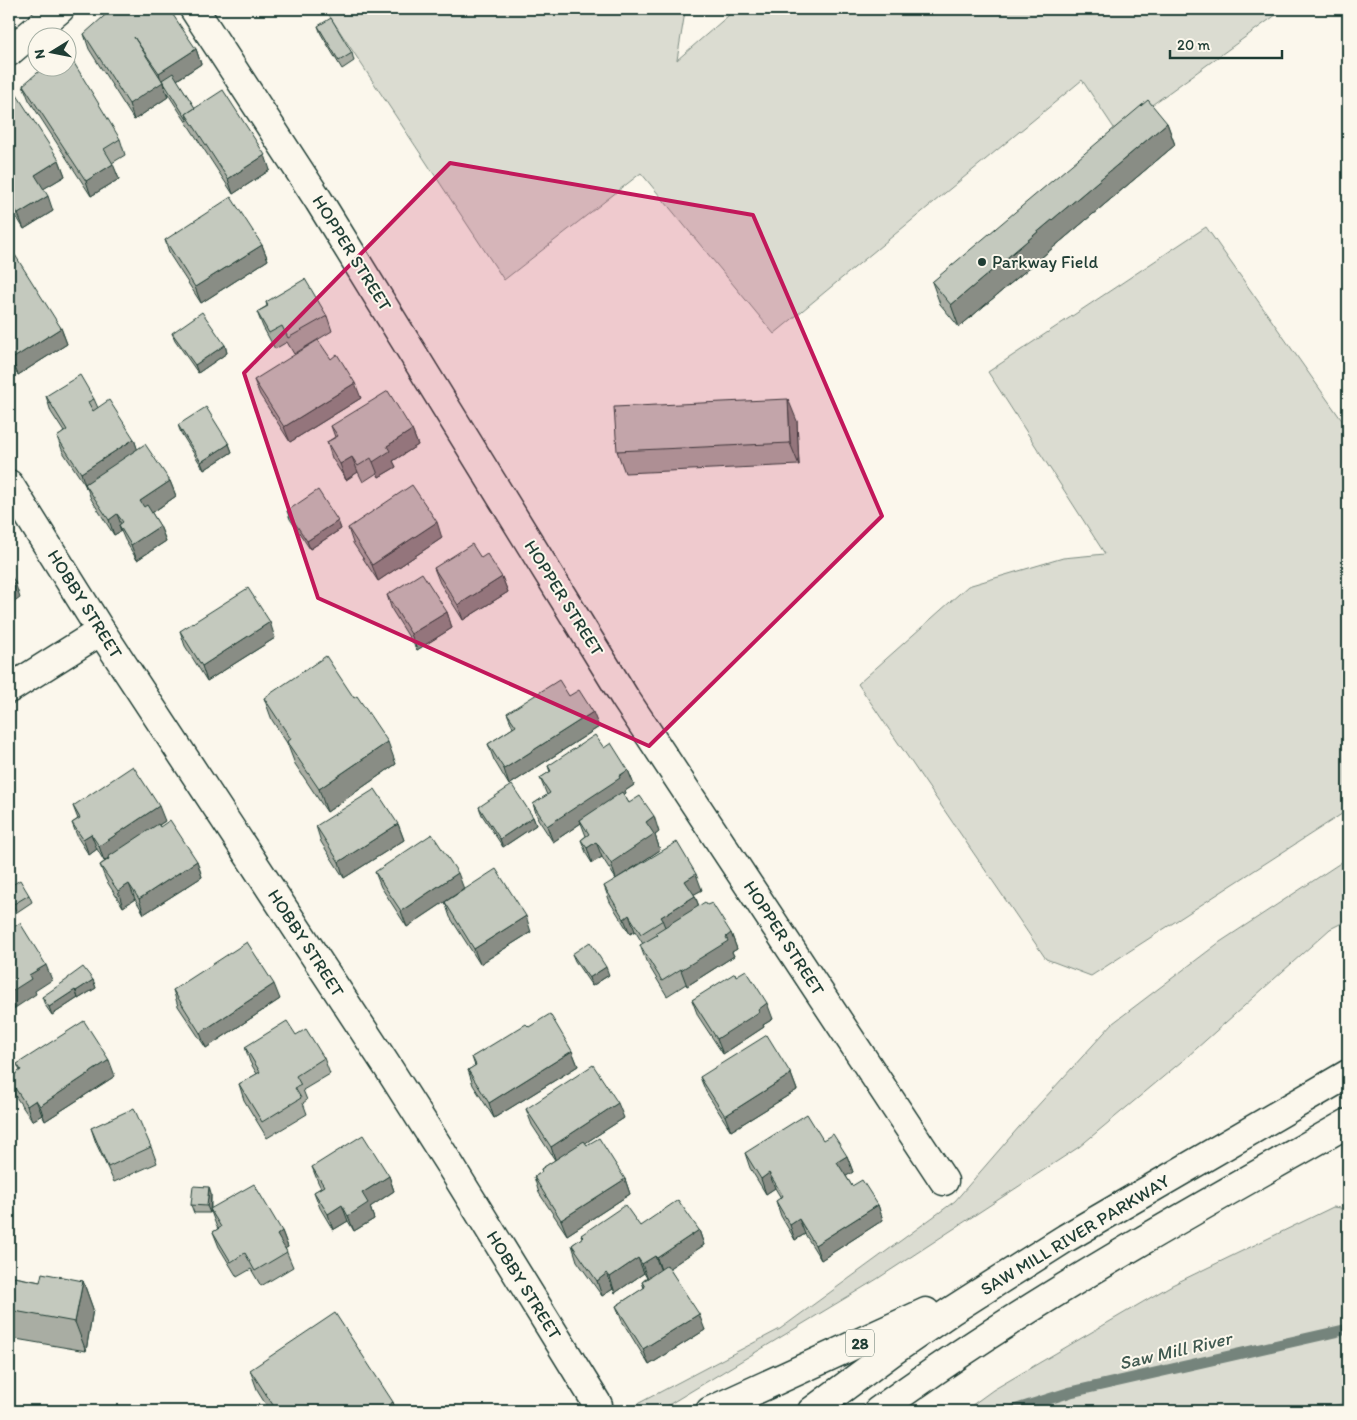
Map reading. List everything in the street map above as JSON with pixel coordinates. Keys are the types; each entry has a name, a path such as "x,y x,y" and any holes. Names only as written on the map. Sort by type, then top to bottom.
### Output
{"main road":[{"path":"9,52 60,9"},
{"name":"HOPPER STREET","path":"194,9 325,209 625,698 944,1181"},
{"name":"HOBBY STREET","path":"9,484 101,632 450,1165 598,1405"},
{"path":"9,689 101,632"},
{"name":"SAW MILL RIVER PARKWAY","path":"812,1411 893,1351 1009,1274 1117,1208 1348,1074"},
{"path":"878,1411 1042,1300 1348,1123"},
{"name":"28","path":"710,1411 1009,1274"}],"highlighted area":[{"path":"450,163 753,215 882,516 649,746 318,598 244,373"}],"shaded area":[{"path":"325,9 684,9 677,60 736,9 1284,9 1116,131 1082,80 774,334 641,173 504,280"},
{"path":"1206,227 1348,429 1348,810 1091,976 1046,959 858,684 968,586 1063,558 1105,554 988,372"},
{"path":"1348,858 1348,920 1330,929 1187,1057 1079,1147 877,1279 665,1407 663,1411 624,1411 780,1329 955,1201 1113,1023 1220,942"},
{"path":"1333,1207 1348,1209 1348,1402 1314,1411 964,1411 993,1390 1172,1285"}],"building":[{"path":"112,9 169,9 196,49 159,73 134,37 163,82 129,104 84,34"},
{"path":"331,18 352,53 339,61 318,26"},
{"path":"78,70 120,139 104,149 113,164 86,181 23,85 31,78 78,78"},
{"path":"173,73 195,108 186,114 188,121 162,80"},
{"path":"223,90 265,155 228,179 186,114"},
{"path":"15,92 59,160 35,175 48,196 18,214 9,198 9,98"},
{"path":"1148,100 1167,123 951,305 932,282"},
{"path":"231,197 262,245 195,287 165,240"},
{"path":"15,255 61,328 12,359 9,353 9,259"},
{"path":"305,279 327,316 288,338 282,326 269,333 257,312 268,306 266,302"},
{"path":"202,312 225,345 195,365 172,333"},
{"path":"318,340 331,359 337,354 355,383 284,427 254,380"},
{"path":"80,375 94,399 88,402 93,411 109,400 134,439 81,473 57,437 67,430 46,396"},
{"path":"388,391 412,430 387,446 390,451 373,462 371,458 358,466 352,457 340,464 327,442 338,436 331,426"},
{"path":"788,399 790,443 617,451 614,407"},
{"path":"206,407 229,444 201,462 178,425"},
{"path":"145,444 170,481 140,501 144,507 147,505 160,526 131,545 119,525 123,522 117,514 109,520 85,484"},
{"path":"412,485 437,522 372,565 348,528"},
{"path":"318,490 338,521 307,541 287,511"},
{"path":"472,544 481,558 487,554 502,577 458,605 434,568"},
{"path":"9,573 15,582 9,586"},
{"path":"422,573 447,612 411,634 387,595"},
{"path":"248,588 270,622 202,666 180,631"},
{"path":"326,656 354,698 357,696 388,742 319,789 287,742 291,739 264,698"},
{"path":"559,680 569,696 579,690 593,712 504,769 488,744 516,726 507,713"},
{"path":"595,735 604,748 611,743 628,770 619,776 620,778 547,826 533,804 550,793 540,778 551,771 548,766"},
{"path":"133,766 159,806 99,846 91,834 83,839 72,823 80,818 73,806"},
{"path":"512,785 533,817 500,839 479,807"},
{"path":"375,789 398,824 339,862 316,826"},
{"path":"622,792 629,803 640,796 654,816 646,822 654,834 611,863 596,842 587,848 581,840 589,834 580,820"},
{"path":"170,820 197,861 139,899 129,884 118,891 100,865 109,859 108,857 158,824 160,827"},
{"path":"432,834 458,873 401,911 375,872"},
{"path":"677,842 696,874 685,881 695,896 661,917 663,920 641,934 629,915 624,919 604,886"},
{"path":"496,869 526,916 474,949 445,902"},
{"path":"20,880 29,895 14,904 9,896 9,887"},
{"path":"705,902 707,905 712,903 731,933 726,937 728,941 662,981 640,945 657,935 655,933"},
{"path":"20,923 46,965 29,975 31,979 9,993 9,930"},
{"path":"247,942 274,984 200,1033 173,990"},
{"path":"590,942 606,967 589,978 572,954"},
{"path":"83,967 93,980 49,1007 42,997"},
{"path":"746,970 767,1003 758,1010 759,1012 717,1039 692,1000 735,973 736,976"},
{"path":"550,1014 572,1051 489,1103 468,1070 476,1065 472,1057 526,1024 529,1027"},
{"path":"84,1021 109,1060 40,1106 36,1100 27,1106 9,1079 21,1070 17,1064"},
{"path":"287,1021 296,1035 306,1029 324,1058 296,1076 301,1085 295,1088 301,1098 262,1122 239,1084 260,1072 245,1047"},
{"path":"767,1035 791,1074 725,1116 700,1077"},
{"path":"593,1065 618,1103 551,1147 526,1109"},
{"path":"134,1108 151,1147 108,1167 91,1128"},
{"path":"807,1114 823,1140 833,1134 847,1156 837,1162 852,1186 862,1180 878,1205 815,1245 799,1219 790,1225 776,1201 783,1196 769,1173 761,1179 745,1153"},
{"path":"363,1135 389,1176 362,1193 368,1203 348,1216 342,1205 328,1214 314,1192 324,1186 312,1167"},
{"path":"599,1138 625,1179 561,1220 534,1177 542,1172 541,1169 584,1141 587,1145"},
{"path":"254,1184 282,1231 277,1235 287,1252 255,1271 245,1253 231,1262 213,1232 221,1227 210,1209"},
{"path":"193,1186 209,1187 207,1206 191,1205"},
{"path":"678,1200 699,1230 657,1258 655,1256 642,1264 638,1258 610,1277 607,1273 597,1281 572,1245 583,1237 581,1235 625,1205 640,1226"},
{"path":"667,1265 699,1314 643,1349 616,1306 645,1287 642,1282"},
{"path":"42,1273 83,1281 75,1322 9,1310 9,1276 40,1282"},
{"path":"335,1313 393,1402 379,1411 277,1411 250,1370"}],"waterway":[{"name":"Saw Mill River","path":"1011,1411 1071,1392 1348,1329"}],"place":[{"name":"Parkway Field","path":"982,262"}]}
